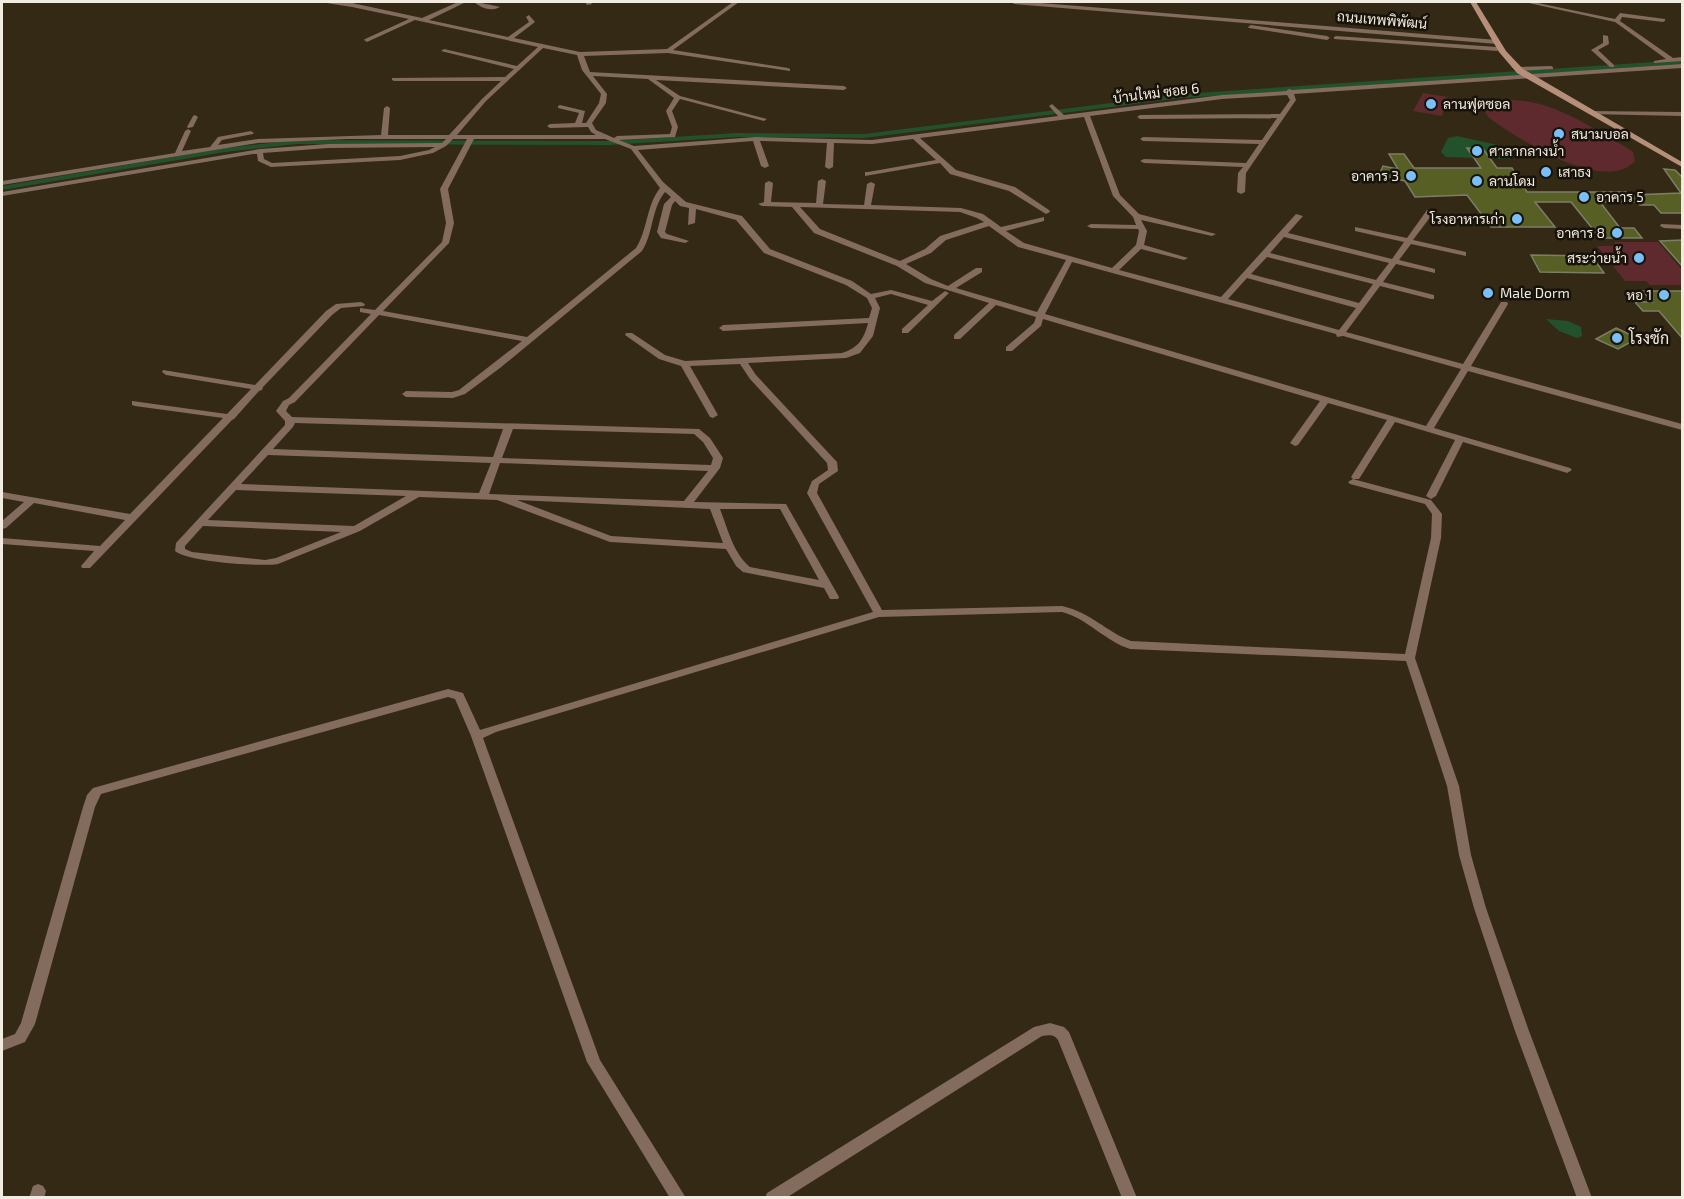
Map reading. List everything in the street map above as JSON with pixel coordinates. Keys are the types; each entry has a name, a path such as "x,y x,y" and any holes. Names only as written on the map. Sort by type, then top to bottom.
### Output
{"main road":[{"path":"1473,2 1499,46 1522,73 1683,165"}],"street":[{"path":"323,2 352,5 580,54 668,51 788,70"},
{"path":"352,5 362,2"},
{"path":"423,20 462,2"},
{"path":"477,2 485,8 498,7"},
{"path":"668,51 736,2"},
{"name":"ถนนเทพพิพัฒน์","path":"1014,2 1327,28 1499,46"},
{"path":"1527,2 1617,21 1672,60"},
{"path":"1617,21 1620,15 1663,20"},
{"path":"509,39 532,22 529,17"},
{"path":"367,40 416,18"},
{"path":"1249,27 1327,40 1327,28"},
{"path":"1605,36 1606,44 1594,50 1612,66"},
{"path":"1336,38 1499,46"},
{"path":"260,151 263,163 277,165 417,157 446,142 506,79 541,47"},
{"path":"444,51 518,68"},
{"path":"580,54 585,70 602,90 605,98 603,106 591,116 589,125 593,131 620,142 664,188 692,208 739,218 767,251 849,283 870,297 876,309 869,336 863,346 851,354 684,364 662,357 629,335"},
{"path":"1522,73 1683,59"},
{"path":"712,68 724,60"},
{"name":"บ้านใหม่ ซอย 6","path":"620,142 756,139 872,142 915,137 1057,112 1086,114 1183,101 1522,73 1683,66"},
{"path":"590,74 844,88"},
{"path":"394,79 506,79"},
{"path":"651,79 678,97 764,119"},
{"path":"1241,192 1242,173 1293,100 1289,92"},
{"path":"2,194 260,151 469,141 620,142 672,136 675,127 669,111 678,97"},
{"path":"560,107 583,112 578,125"},
{"path":"384,137 387,108"},
{"path":"1591,113 1683,114"},
{"path":"1086,114 1117,196 1136,216 1143,236 1140,246 1113,271"},
{"path":"1140,117 1282,116"},
{"path":"178,153 195,117"},
{"path":"550,126 589,125"},
{"path":"213,148 220,138 251,133"},
{"path":"2,183 178,153 298,138 384,137 446,142"},
{"path":"915,137 957,174 1012,189 1046,212"},
{"path":"756,139 765,166"},
{"path":"1143,139 1263,142"},
{"path":"417,494 356,529 292,557 265,563 181,552 180,545 290,425 287,417 294,404 292,400 436,254 450,234 451,221 444,189 469,141"},
{"path":"829,167 831,141"},
{"path":"1144,160 1248,165"},
{"path":"868,174 941,161"},
{"path":"819,206 822,181"},
{"path":"769,183 764,204 961,210 974,213 1021,245 1683,428"},
{"path":"867,207 871,184"},
{"path":"406,394 453,395 462,392 528,340 639,249 645,242 652,204 664,188"},
{"path":"675,197 668,204 661,232 664,236 685,241"},
{"path":"794,205 817,231 900,264 947,291 1041,315 1567,470"},
{"path":"691,223 692,208"},
{"path":"1340,335 1430,212"},
{"path":"1136,216 1212,234"},
{"path":"1222,302 1299,216"},
{"path":"1000,230 1041,219"},
{"path":"900,264 928,251 943,238 989,223"},
{"path":"1092,226 1141,227"},
{"path":"1664,226 1683,227"},
{"path":"1358,229 1463,254"},
{"path":"1282,234 1432,271"},
{"path":"1140,246 1184,258"},
{"path":"1266,254 1431,297"},
{"path":"1009,349 1035,328 1070,259"},
{"path":"905,331 947,291 979,270"},
{"path":"1246,275 1359,306"},
{"path":"870,297 891,292 933,304"},
{"path":"957,337 995,302"},
{"path":"1428,430 1504,304"},
{"path":"86,566 329,313 359,306 528,340"},
{"path":"723,328 873,320"},
{"path":"742,361 753,377 832,462 833,471 815,483 812,493 879,614"},
{"path":"684,364 713,415"},
{"path":"166,372 259,388"},
{"path":"1295,443 1325,400"},
{"path":"135,403 231,417"},
{"path":"287,417 696,431 707,440 718,458 715,468 687,504"},
{"path":"1392,420 1355,479 1428,502 1437,514 1436,538 1410,658 1453,786 1465,855 1480,908 1522,1031 1585,1197"},
{"path":"483,496 509,426"},
{"path":"1431,496 1460,439"},
{"path":"267,452 715,468"},
{"path":"235,487 714,506 783,506 834,597"},
{"path":"2,495 133,518"},
{"path":"501,498 610,539 729,546"},
{"path":"2,526 32,500"},
{"path":"714,506 729,546 740,564 747,570 827,585"},
{"path":"201,523 356,529"},
{"path":"2,541 103,549"},
{"path":"477,736 492,729 879,614 1062,609 1074,610 1091,618 1114,639 1130,645 1410,658"},
{"path":"2,1045 20,1038 28,1024 89,807 97,792 448,693 459,696 477,736 594,1062 679,1197"},
{"path":"772,1197 1039,1031 1052,1029 1060,1031 1064,1036 1130,1197"}],"shaded area":[{"name":"ลานฟุตซอล","path":"1423,93 1448,97 1442,116 1413,111"},
{"name":"สนามบอล","path":"1511,100 1527,101 1556,109 1624,146 1633,152 1635,161 1621,170 1603,171 1583,168 1561,160 1519,138 1489,118 1485,112 1488,106"},
{"path":"1457,136 1502,146 1513,156 1510,159 1446,157 1441,152 1448,138"},
{"name":"สระว่ายน้ำ","path":"1614,242 1658,242 1682,270 1682,285 1650,285 1646,281 1625,281 1597,246 1616,246"},
{"path":"1546,319 1568,321 1581,327 1582,336 1577,338 1559,331"}],"building":[{"path":"1467,148 1483,149 1497,168 1512,168 1527,192 1626,192 1635,202 1600,202 1620,228 1634,228 1642,238 1600,238 1571,202 1535,202 1555,227 1491,227 1467,195 1415,197 1405,181 1379,175 1383,166 1398,169 1389,154 1404,154 1414,168 1481,168"},
{"path":"1664,169 1675,170 1683,178 1683,213 1661,213 1654,205 1640,205 1631,195 1681,193"},
{"path":"1683,240 1683,267 1660,241"},
{"path":"1531,255 1592,256 1604,273 1540,272"},
{"path":"1643,291 1683,291 1683,339 1659,311 1643,311 1635,302 1652,302"},
{"name":"โรงซัก","path":"1616,328 1638,338 1618,349 1596,339"}],"waterway":[{"path":"2,188 225,150 297,142 609,143 737,135 864,136 1182,96 1682,62"}],"place":[{"name":"ลานฟุตซอล","path":"1431,104"},
{"name":"สนามบอล","path":"1559,134"},
{"name":"ศาลากลางน้ำ","path":"1477,151"},
{"name":"เสาธง","path":"1546,172"},
{"name":"อาคาร 3","path":"1411,176"},
{"name":"ลานโดม","path":"1477,181"},
{"name":"อาคาร 5","path":"1584,197"},
{"name":"โรงอาหารเก่า","path":"1517,219"},
{"name":"อาคาร 8","path":"1617,233"},
{"name":"สระว่ายน้ำ","path":"1639,258"},
{"name":"Male Dorm","path":"1488,293"},
{"name":"หอ 1","path":"1664,295"},
{"name":"โรงซัก","path":"1617,338"}]}
